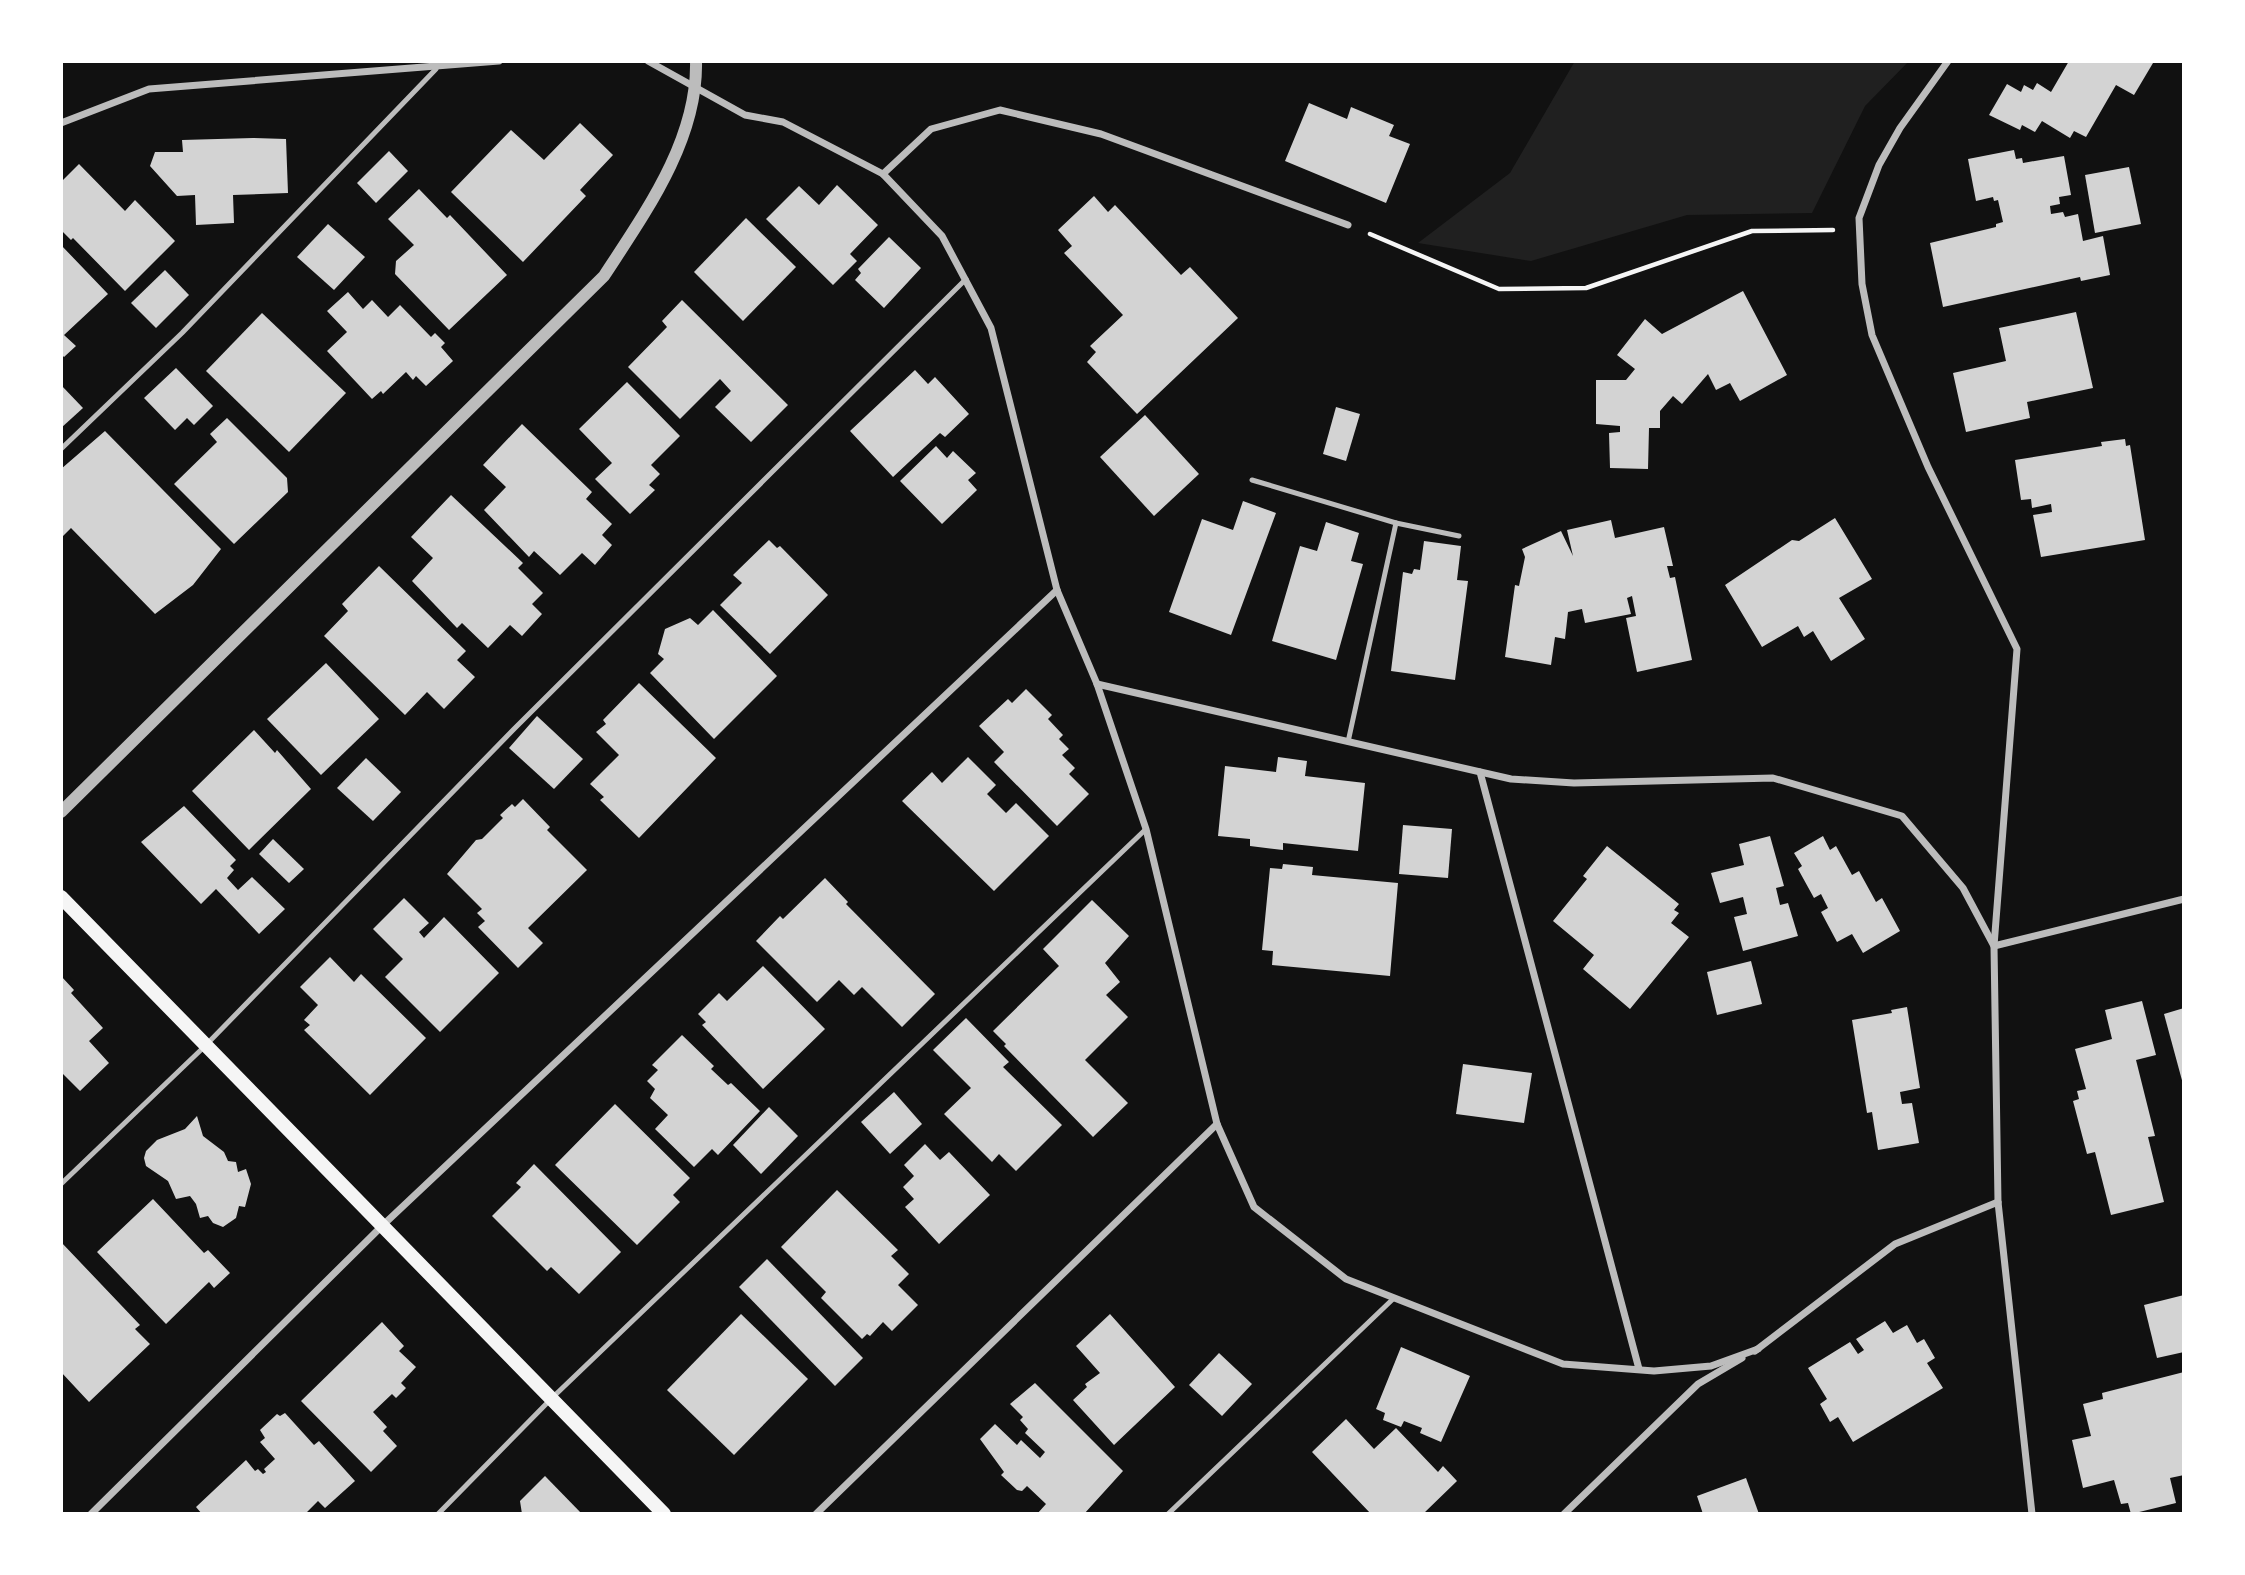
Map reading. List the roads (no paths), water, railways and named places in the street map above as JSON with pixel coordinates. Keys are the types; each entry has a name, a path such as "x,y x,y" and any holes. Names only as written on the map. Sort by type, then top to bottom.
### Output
{"main road":[{"path":"61,897 664,1514"}],"street":[{"path":"61,123 149,89 436,69 499,61"},
{"path":"649,61 745,115 783,122 883,174 942,236 966,279 991,328 1057,590 1097,684 1146,830 1217,1124 1254,1207 1346,1279 1563,1364 1639,1369 1711,1366 1758,1349"},
{"path":"61,812 604,276 666,179 696,88 695,61"},
{"path":"1948,61 1900,128 1879,165 1859,218 1862,284 1872,335 1927,467 2017,649 1994,946 1998,1202 2032,1514"},
{"path":"883,174 931,129 1000,110 1101,134 1348,225"},
{"path":"91,1514 382,1226 1057,590"},
{"path":"1097,684 1511,779 1574,783 1773,778 1902,816 1963,888 1994,946"},
{"path":"1480,772 1639,1369"},
{"path":"1994,946 2184,899"},
{"path":"816,1514 1217,1124"},
{"path":"1564,1514 1698,1384 1758,1349 1895,1244 1998,1202"}],"lane":[{"path":"61,449 182,332 436,69"},
{"path":"61,1184 205,1046 515,728 966,279"},
{"path":"1252,480 1396,523 1459,536"},
{"path":"1348,742 1396,523"},
{"path":"438,1514 552,1398 1146,830"},
{"path":"1168,1514 1394,1298"}]}
